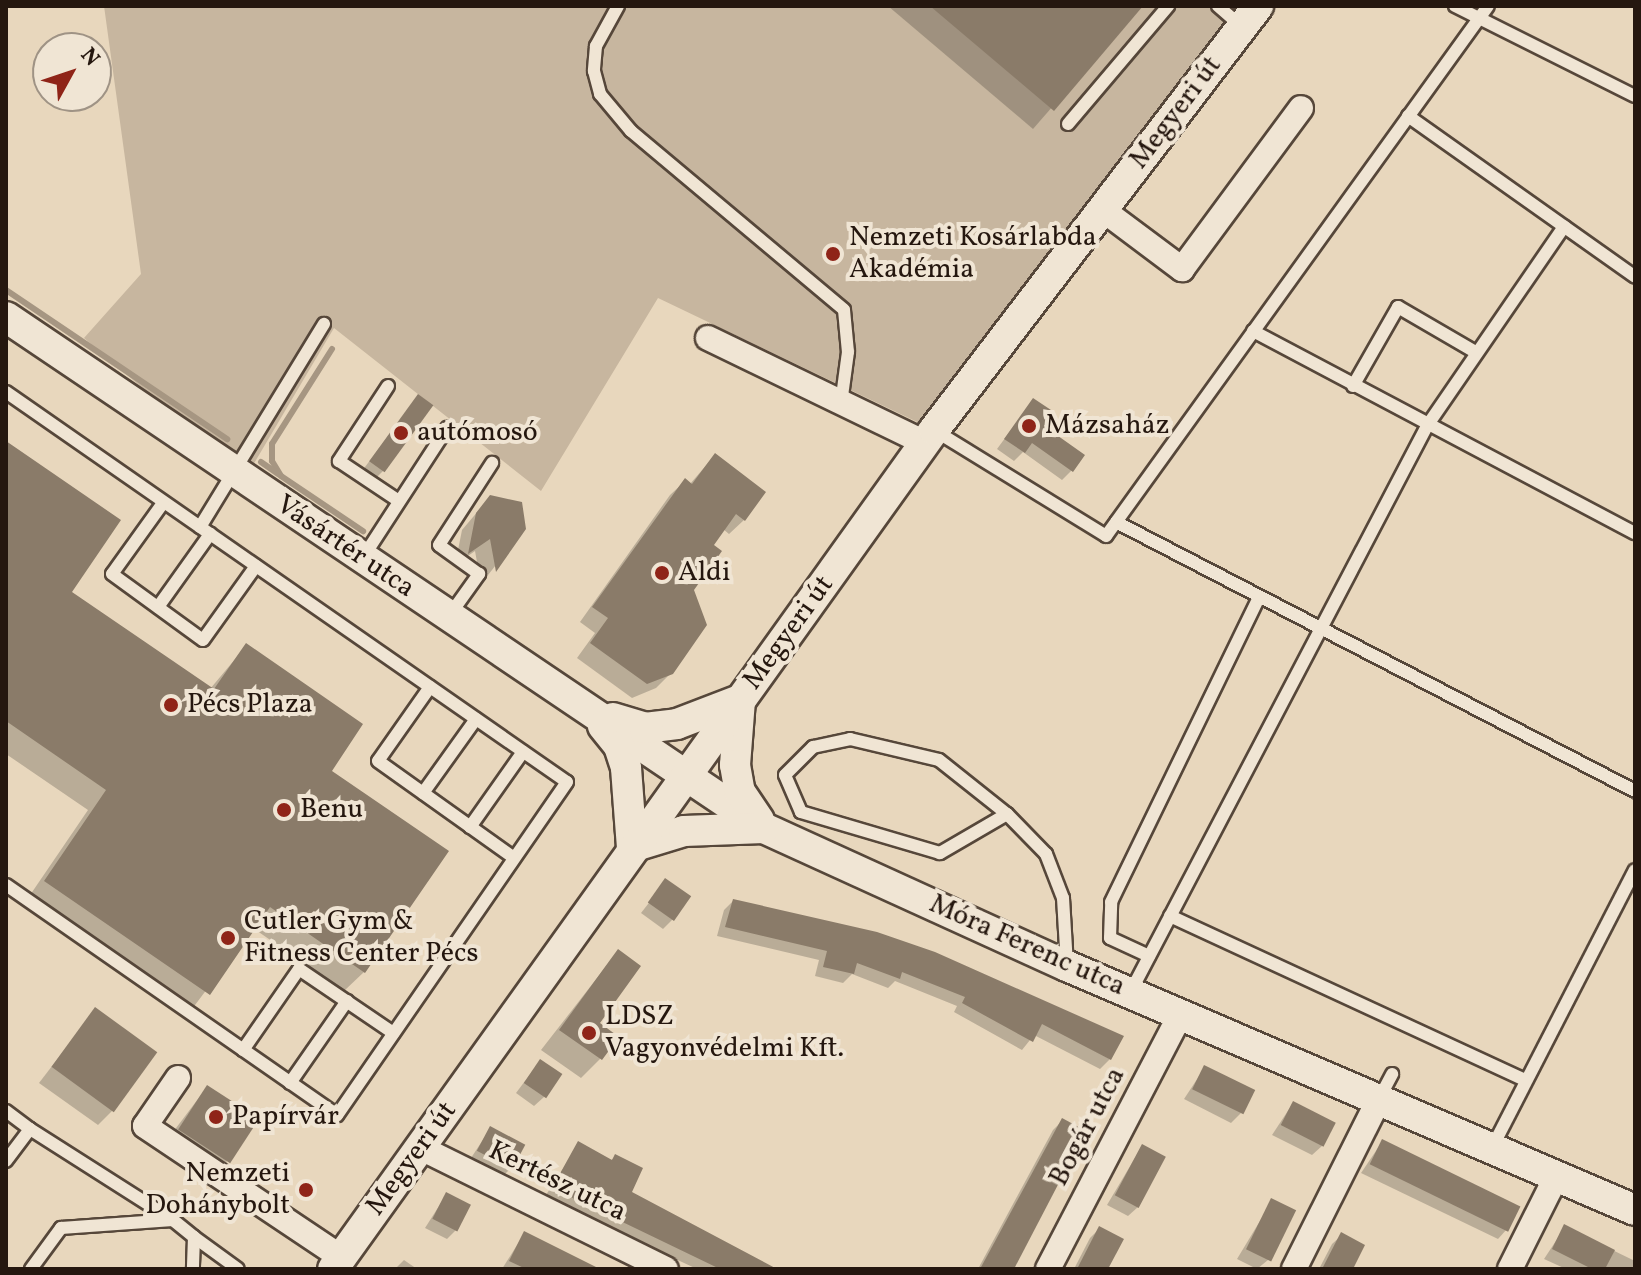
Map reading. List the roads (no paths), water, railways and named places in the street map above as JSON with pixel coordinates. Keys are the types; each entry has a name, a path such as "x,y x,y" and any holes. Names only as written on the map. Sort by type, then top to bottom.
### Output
{"street":[{"name":"Megyeri út","path":"337,1263 632,847 930,437 1250,16"},
{"path":"1103,210 1182,269 1301,108"},
{"name":"Vásártér utca","path":"6,317 685,776"},
{"path":"708,338 841,404 930,437"},
{"path":"592,712 645,728 677,724 740,700 735,765 740,792 764,828"},
{"path":"592,712 619,746 626,768 632,847 684,831 764,828"},
{"name":"Móra Ferenc utca","path":"685,776 764,828 1130,993 1181,1014 1386,1085 1493,1146 1635,1210"},
{"name":"Bogár utca","path":"1048,1269 1181,1014"},
{"path":"178,1078 145,1126 337,1263"},
{"path":"1294,1269 1386,1085"},
{"name":"Kertész utca","path":"421,1148 666,1269"},
{"path":"1510,1269 1557,1175"}],"lane":[{"path":"618,6 596,46 594,71 600,94 631,131 844,310 848,352 841,404"},
{"path":"1068,124 1168,6"},
{"path":"1218,6 1250,16"},
{"path":"1455,6 1635,96"},
{"path":"930,437 1106,536 1488,6"},
{"path":"1408,116 1635,277"},
{"path":"1130,993 1427,426 1564,227"},
{"path":"1353,386 1398,307 1477,353"},
{"path":"158,607 324,324"},
{"path":"1253,331 1427,426 1635,533"},
{"path":"388,386 339,461 399,501"},
{"path":"6,392 567,782 337,1115 6,885"},
{"path":"362,559 447,428"},
{"path":"449,616 479,574 439,545 492,463"},
{"path":"163,503 112,574 203,640 256,566"},
{"path":"1116,522 1635,791"},
{"path":"1149,956 1110,938 1111,902 1259,597"},
{"path":"430,687 378,761 514,858"},
{"path":"423,793 476,719"},
{"path":"1007,814 940,853 801,812 785,775 813,747 850,739 931,755 1007,814 1046,854 1063,898 1067,966"},
{"path":"470,827 523,752"},
{"path":"1493,1146 1635,870"},
{"path":"1170,916 1525,1080"},
{"path":"243,1050 299,969 393,1033"},
{"path":"290,1083 347,1001"},
{"path":"6,1111 173,1220 238,1269"},
{"path":"6,1161 30,1129"},
{"path":"31,1269 61,1228 173,1220"},
{"path":"193,1269 194,1237"}],"waterway":[{"path":"6,290 227,439"},
{"path":"332,349 272,444 272,461 281,476 363,531"},
{"path":"261,462 278,474"}],"place":[{"name":"Nemzeti Kosárlabda Akadémia","path":"833,254"},
{"name":"Mázsaház","path":"1029,426"},
{"name":"autómosó","path":"401,433"},
{"name":"Aldi","path":"662,573"},
{"name":"Pécs Plaza","path":"171,705"},
{"name":"Benu","path":"284,810"},
{"name":"Cutler Gym & Fitness Center Pécs","path":"228,938"},
{"name":"LDSZ Vagyonvédelmi Kft.","path":"589,1033"},
{"name":"Papírvár","path":"216,1117"},
{"name":"Nemzeti Dohánybolt","path":"306,1190"}]}
